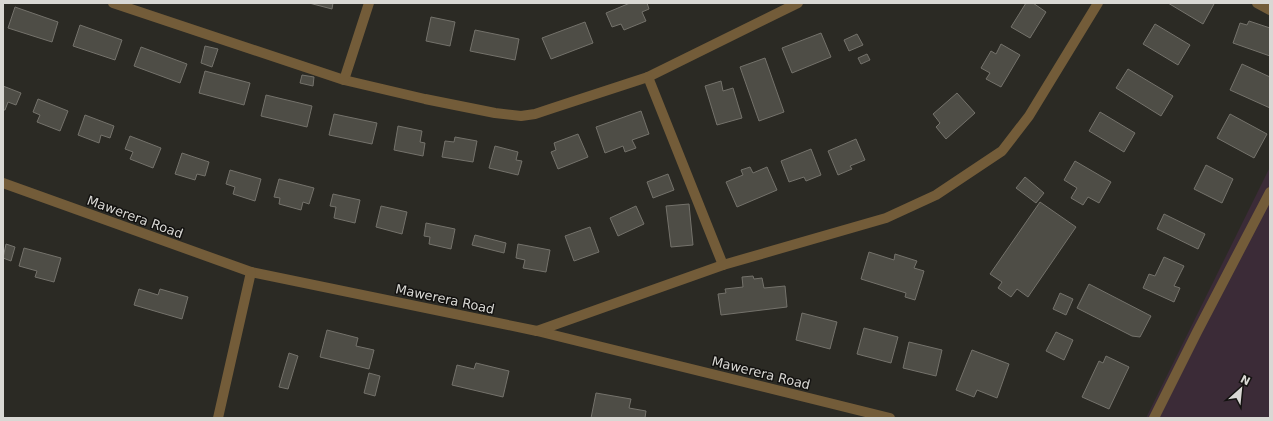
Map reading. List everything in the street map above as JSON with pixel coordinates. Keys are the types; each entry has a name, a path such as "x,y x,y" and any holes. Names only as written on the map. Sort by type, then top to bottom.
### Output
{"street":[{"path":"113,3 344,80 495,114 521,116 535,114 648,77 798,3"},
{"path":"344,80 369,3"},
{"path":"537,331 723,265 886,218 936,195 1002,151 1029,116 1098,3"},
{"path":"1257,3 1270,10"},
{"path":"648,77 723,265"},
{"name":"Mawerera Road","path":"3,183 251,272 537,331 890,418"},
{"path":"1154,418 1270,192"},
{"path":"218,418 251,272"}],"shaded area":[{"path":"1270,167 1270,418 1146,418"}],"building":[{"path":"309,3 333,3 332,9"},
{"path":"630,3 647,3 649,9 642,12 646,21 624,30 621,24 612,27 606,13"},
{"path":"1026,3 1033,3 1046,12 1030,38 1011,27"},
{"path":"1168,3 1213,3 1214,4 1203,24"},
{"path":"15,7 58,22 52,42 8,28"},
{"path":"431,17 455,22 450,46 426,41"},
{"path":"1249,21 1270,28 1270,56 1233,43 1240,23 1247,25"},
{"path":"585,22 593,43 551,59 542,38"},
{"path":"1155,24 1190,45 1178,65 1143,44"},
{"path":"80,25 122,40 115,60 73,46"},
{"path":"475,30 519,39 515,60 470,51"},
{"path":"821,33 831,57 792,73 782,48"},
{"path":"857,34 863,45 849,51 844,40"},
{"path":"1001,44 1020,55 1001,87 986,79 990,73 981,68 991,51 996,54"},
{"path":"205,46 218,49 212,67 201,63"},
{"path":"141,47 187,64 180,83 134,66"},
{"path":"867,54 870,60 861,64 858,58"},
{"path":"765,58 784,112 759,121 740,67"},
{"path":"1242,64 1270,77 1270,108 1230,90"},
{"path":"1128,69 1173,96 1161,116 1116,88"},
{"path":"205,71 250,83 244,105 199,93"},
{"path":"302,75 314,77 313,86 300,83"},
{"path":"721,81 723,91 733,88 742,118 717,125 705,86"},
{"path":"3,86 21,93 16,105 8,102 5,110 3,110"},
{"path":"957,93 975,113 946,139 936,127 940,123 933,114"},
{"path":"266,95 312,106 307,127 261,116"},
{"path":"38,99 68,111 60,131 37,122 40,115 33,112"},
{"path":"641,111 649,134 632,140 636,148 625,152 623,146 605,153 596,127"},
{"path":"1100,112 1135,133 1124,152 1089,131"},
{"path":"334,114 377,123 372,144 329,135"},
{"path":"1230,114 1267,134 1254,158 1217,138"},
{"path":"85,115 114,126 110,138 101,135 99,143 78,135"},
{"path":"398,126 422,131 420,142 425,143 423,156 394,150"},
{"path":"578,134 588,157 558,169 551,152 556,150 554,143"},
{"path":"130,136 161,148 153,168 130,159 133,152 125,149"},
{"path":"455,137 477,141 473,162 442,157 445,141 454,142"},
{"path":"856,139 865,160 850,166 852,169 838,175 828,151"},
{"path":"495,146 518,152 516,160 522,161 518,175 489,168"},
{"path":"811,149 821,175 806,181 804,177 789,182 781,161"},
{"path":"182,153 209,162 205,176 197,174 195,180 175,174"},
{"path":"1075,161 1111,182 1099,203 1088,197 1083,205 1071,198 1077,188 1064,180"},
{"path":"1206,165 1233,179 1222,203 1194,189"},
{"path":"750,167 753,173 767,167 777,190 737,207 726,182 743,175 741,170"},
{"path":"230,170 261,179 255,201 233,194 235,187 226,184"},
{"path":"668,174 674,190 653,198 647,182"},
{"path":"1025,177 1044,193 1036,203 1016,188"},
{"path":"279,179 314,188 309,204 303,202 301,210 279,204 280,198 274,197"},
{"path":"333,194 360,200 355,223 334,218 336,207 330,206"},
{"path":"1040,202 1076,227 1028,297 1017,289 1011,297 998,288 1002,282 990,274"},
{"path":"689,204 693,245 671,247 666,206"},
{"path":"381,206 407,212 402,234 376,227"},
{"path":"636,206 644,224 618,236 610,218"},
{"path":"1164,214 1205,234 1198,249 1157,229"},
{"path":"426,223 455,229 451,249 429,244 430,237 424,236"},
{"path":"590,227 599,252 574,261 565,236"},
{"path":"475,235 506,243 504,253 472,245"},
{"path":"6,244 15,247 11,261 3,258"},
{"path":"518,244 550,250 546,272 523,268 525,260 516,258"},
{"path":"24,248 61,258 54,282 35,277 37,271 19,266"},
{"path":"869,252 894,260 895,254 917,261 914,268 924,271 915,300 905,297 906,293 861,279"},
{"path":"1164,257 1184,266 1174,286 1180,288 1174,302 1143,288 1149,274 1155,276"},
{"path":"753,276 754,279 762,278 764,288 785,286 787,307 721,315 718,294 726,293 725,289 743,287 742,277"},
{"path":"1089,284 1151,316 1140,337 1132,336 1077,308"},
{"path":"139,289 158,295 160,289 188,297 182,319 134,305"},
{"path":"1060,293 1073,299 1066,315 1053,309"},
{"path":"802,313 837,322 830,349 796,340"},
{"path":"864,328 898,337 891,363 857,354"},
{"path":"327,330 358,338 356,346 374,350 369,369 320,357"},
{"path":"1056,332 1073,340 1064,360 1046,351"},
{"path":"909,342 942,350 936,376 903,368"},
{"path":"972,350 1009,364 997,398 977,390 974,397 956,390"},
{"path":"289,353 298,356 288,389 279,387"},
{"path":"1106,356 1129,367 1109,409 1082,397 1099,361 1103,363"},
{"path":"476,363 509,371 503,397 452,385 457,365 474,369"},
{"path":"369,373 380,376 375,396 364,393"},
{"path":"596,393 631,399 629,408 646,411 645,418 591,418"}]}
